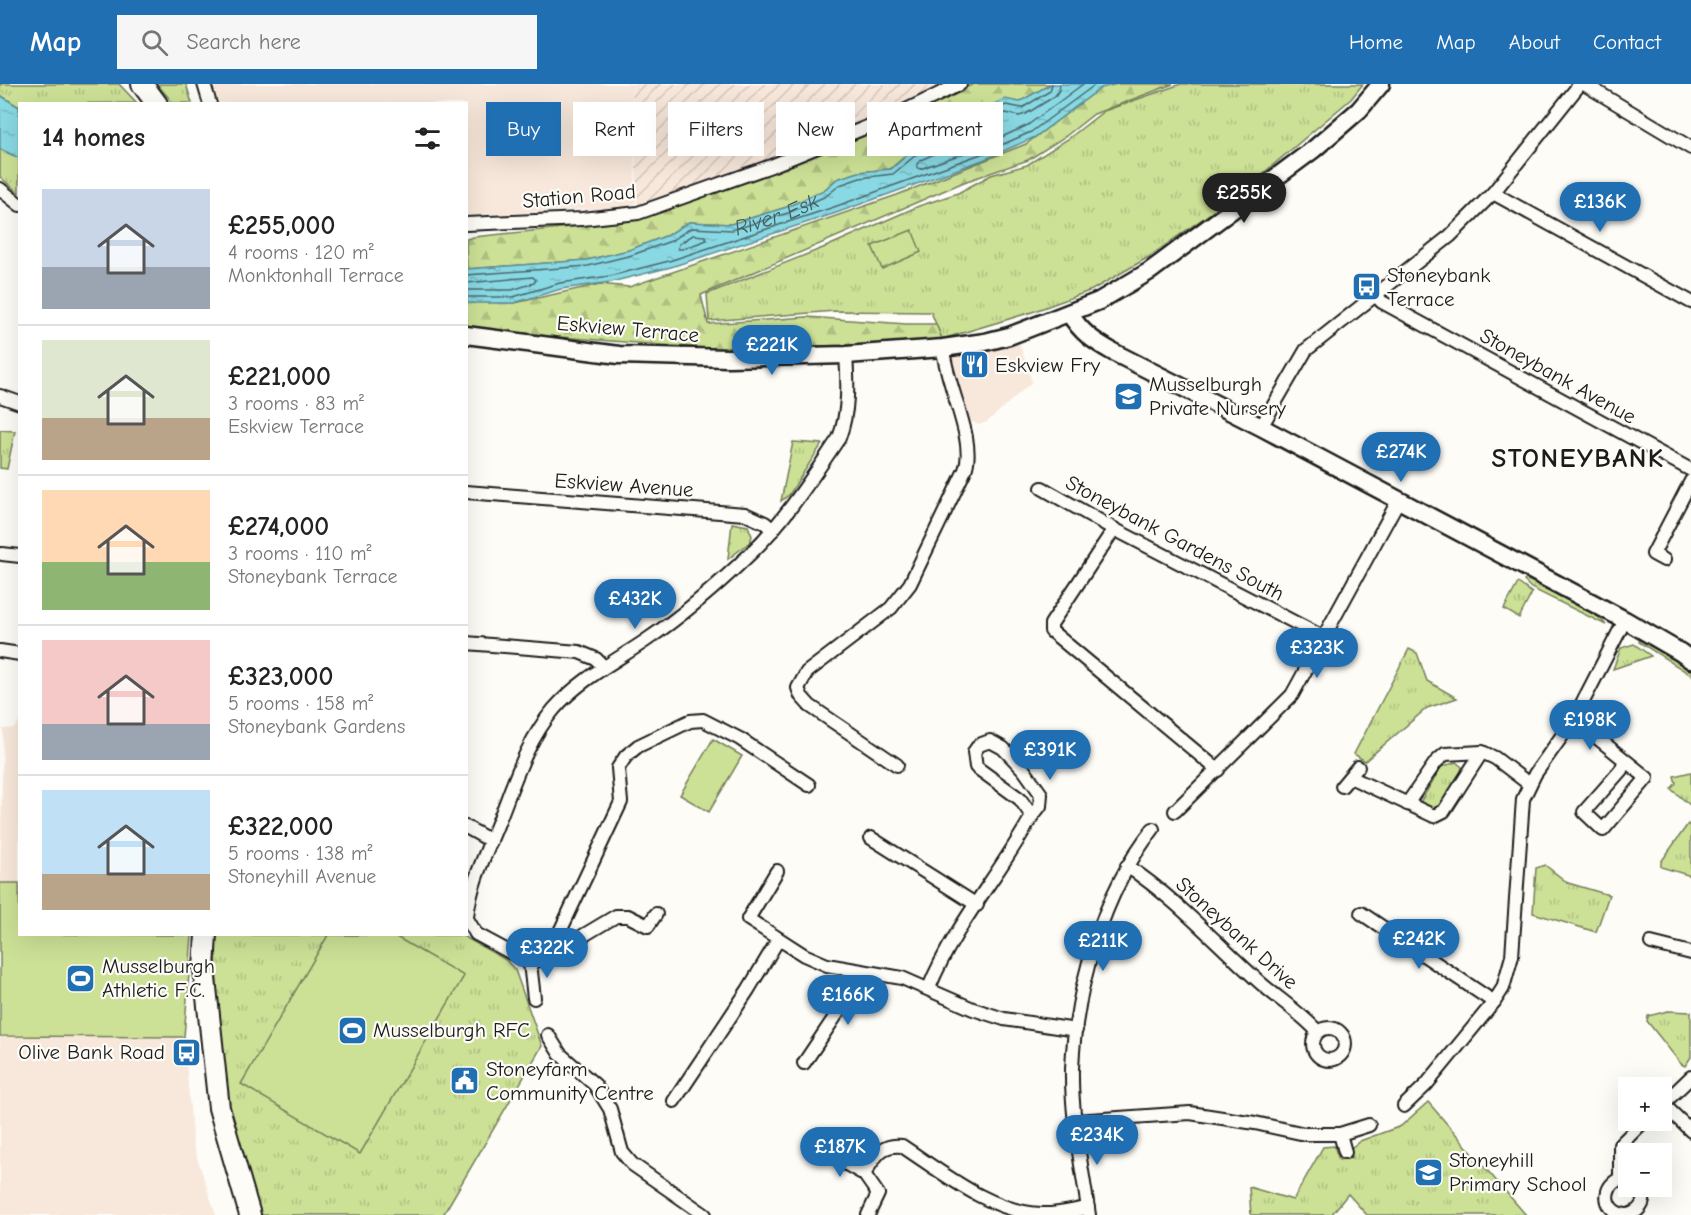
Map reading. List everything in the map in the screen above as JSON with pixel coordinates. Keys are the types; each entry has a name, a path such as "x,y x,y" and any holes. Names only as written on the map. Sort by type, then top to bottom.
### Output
{"main road":[{"path":"142,84 156,102"},
{"name":"Eskview Terrace","path":"468,334 630,355 728,358 846,355 943,348 1009,336 1099,300 1150,271 1314,150 1359,110 1381,84"},
{"path":"1069,313 1078,328 1089,338 1625,620 1680,651 1691,660"},
{"path":"206,936 204,969 219,1108 250,1215"}],"street":[{"path":"204,84 209,102"},
{"name":"Station Road","path":"468,224 582,219 638,213 781,162 894,116 960,84"},
{"path":"1261,427 1306,350 1450,236 1493,194 1582,84 1691,148"},
{"path":"0,189 18,203"},
{"path":"1493,194 1691,302"},
{"name":"Stoneybank Avenue","path":"1376,296 1382,302 1691,470"},
{"path":"897,765 810,706 801,696 798,688 807,672 891,608 910,584 968,463 968,445 946,370 943,348"},
{"path":"468,900 525,754 539,729 562,701 604,667 646,641 682,613 749,555 790,510 839,438 843,427 847,404 846,355"},
{"path":"0,396 18,402"},
{"path":"1664,560 1653,554 1691,481"},
{"name":"Stoneybank Gardens South","path":"1042,488 1114,529 1323,637"},
{"name":"Eskview Avenue","path":"468,492 745,513 765,523 773,530"},
{"path":"1175,811 1292,695 1398,501"},
{"path":"1114,529 1051,624 1051,632 1218,770"},
{"path":"3,554 18,556"},
{"path":"1404,1106 1426,1085 1503,988 1512,956 1523,800 1530,784 1574,719 1625,620"},
{"path":"468,642 579,652 596,659 604,667"},
{"path":"0,651 18,654"},
{"path":"1574,719 1625,760 1647,778 1603,830 1584,812 1621,770 1625,760"},
{"path":"548,957 621,802 618,768 626,756 638,746 690,721 703,720 740,739 809,785"},
{"path":"929,988 958,932 1015,848 1040,806 1041,794 1024,770 1003,748 990,741 979,745 974,752 976,766 1020,799 1032,816"},
{"path":"1407,804 1436,762 1445,754 1482,752 1495,758 1530,784"},
{"path":"1350,777 1434,816 1444,811 1482,752"},
{"path":"468,828 491,841"},
{"path":"864,1174 883,1149 890,1144 902,1146 994,1204 1021,1213 1089,1211 1076,1121 1072,1070 1076,1030 1086,976 1112,898 1127,866 1153,829"},
{"path":"871,838 977,905"},
{"name":"Stoneybank Drive","path":"1127,866 1172,899 1267,989 1304,1017 1318,1032"},
{"path":"777,871 748,919 778,940 827,965 902,978 1004,1019 1076,1030"},
{"path":"1361,913 1375,916 1494,1002"},
{"path":"468,919 476,934 530,963 548,957 616,916 628,916 648,926 656,914"},
{"path":"674,1101 748,990 778,940"},
{"path":"1651,943 1691,954"},
{"path":"530,963 534,998"},
{"path":"804,1063 845,1002 855,971"},
{"path":"548,1035 560,1054 595,1085 609,1109 622,1152 632,1164 690,1211 705,1215"},
{"path":"1672,1095 1691,1077"},
{"path":"1076,1121 1190,1113 1255,1123 1305,1134 1340,1134 1369,1125"},
{"path":"1672,1113 1691,1131"},
{"path":"1622,1143 1634,1131"},
{"path":"1340,1134 1345,1152"},
{"path":"811,1144 864,1174 878,1194 868,1215"},
{"path":"1618,1182 1611,1185 1607,1197 1611,1209 1627,1215 1634,1213 1642,1205 1644,1197"}],"shaded area":[{"path":"213,84 632,84 633,102 573,102 573,156 634,156 636,203 626,207 468,216 468,102 219,102"},
{"path":"632,84 974,84 932,102 867,102 867,130 855,135 855,102 776,102 776,156 807,156 638,220 635,156 656,156 656,102 633,102"},
{"path":"1018,339 1032,382 987,422 979,425 969,421 953,376 950,354"},
{"path":"18,723 18,883 0,883 3,729 15,728"},
{"path":"0,1036 184,1037 193,1145 216,1215 0,1215"}],"green space":[{"path":"0,84 119,84 136,102 18,102 18,106 0,95"},
{"path":"157,84 186,84 192,102 172,102"},
{"path":"974,84 1051,84 1019,102 1003,106 1003,102 932,102"},
{"path":"1106,84 1173,84 1094,114 1066,136 1028,160 964,182 701,295 708,324 807,317 936,324 942,339 894,344 713,349 510,333 468,327 468,302 515,303 600,284 629,287 897,195 996,156 1003,156 1003,153 1026,144"},
{"path":"1181,84 1363,84 1351,99 1246,188 1147,258 1092,290 1032,312 942,339 931,312 835,311 709,321 707,294 828,246 919,206 958,193 991,175 1027,165 1068,139 1104,111"},
{"path":"867,130 867,156 906,156 890,169 859,172 837,179 824,190 787,207 731,224 689,222 668,235 629,250 587,260 468,269 468,238 638,220 807,156 855,156 855,135"},
{"path":"0,149 18,158 18,192 0,177"},
{"path":"912,230 921,252 882,269 872,246"},
{"path":"0,430 15,431 7,469 0,468"},
{"path":"793,442 822,444 789,495 781,501"},
{"path":"732,523 748,526 752,536 750,542 728,559"},
{"path":"1526,579 1598,616 1606,625 1531,588 1524,581"},
{"path":"1518,583 1532,593 1519,618 1504,609"},
{"path":"1640,640 1691,670 1691,675 1639,642"},
{"path":"1634,644 1651,656 1613,669 1621,648"},
{"path":"1409,649 1417,653 1427,681 1457,698 1427,708 1365,761 1354,754"},
{"path":"713,739 742,756 709,812 680,795"},
{"path":"1456,762 1462,767 1461,772 1435,812 1419,804 1441,767"},
{"path":"1691,772 1690,805 1671,789 1676,783 1674,776"},
{"path":"1688,824 1691,827 1691,876 1661,867 1661,862"},
{"path":"1545,865 1568,883 1609,895 1596,932 1533,913 1536,868"},
{"name":"Musselburgh Athletic F.C.","path":"0,883 18,883 18,936 192,936 184,1037 0,1036"},
{"path":"216,936 463,936 506,960 515,970 542,1046 443,1215 259,1215 234,1142 218,1054"},
{"name":"Musselburgh RFC","path":"327,936 395,936 464,976 360,1154 241,1084"},
{"path":"1668,1011 1691,1012 1691,1057 1685,1066 1647,1021 1648,1016"},
{"name":"Stoneyhill Primary School","path":"1428,1102 1526,1215 1367,1215 1348,1194 1331,1215 1251,1215 1249,1187 1293,1200 1323,1147 1334,1146 1339,1160 1352,1158 1351,1148 1360,1141 1401,1126"}],"water":[{"path":"1051,84 1118,84 1101,88 1035,137 1003,151 1003,102 998,102 1005,99 1019,102"},
{"path":"0,95 18,106 18,158 0,149"},
{"name":"River Esk","path":"906,156 992,156 836,213 671,267 611,282 561,289 514,303 468,303 468,269 587,260 629,250 668,235 689,222 731,224 787,207 824,190 837,179 859,172 891,169"}],"place":[{"name":"Stoneybank Terrace","path":"1366,287"},
{"name":"Eskview Fry","path":"974,365"},
{"name":"Musselburgh Private Nursery","path":"1128,396"},
{"name":"Musselburgh Athletic F.C.","path":"81,978"},
{"name":"Musselburgh RFC","path":"352,1030"},
{"name":"Olive Bank Road","path":"186,1052"},
{"name":"Stoneyfarm Community Centre","path":"465,1081"},
{"name":"Stoneyhill Primary School","path":"1428,1172"}],"district":[{"name":"STONEYBANK","path":"1578,458"}]}
